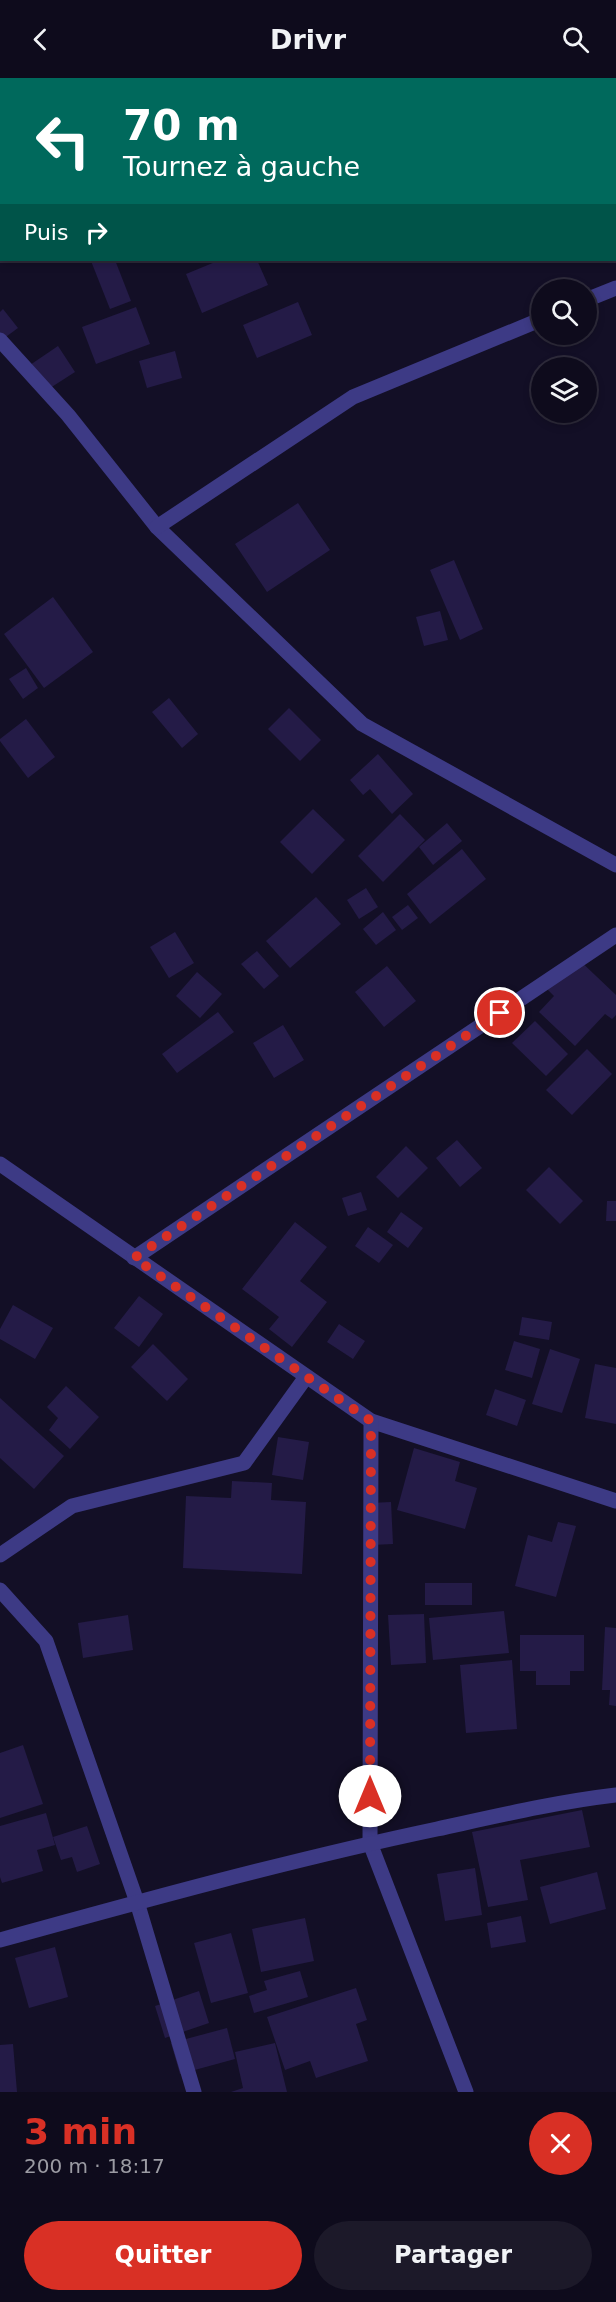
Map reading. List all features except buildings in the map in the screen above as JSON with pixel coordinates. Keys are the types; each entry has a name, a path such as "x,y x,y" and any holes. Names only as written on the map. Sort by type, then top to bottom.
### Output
{"street":[{"path":"597,296 616,288"},
{"path":"157,527 353,397 531,324"},
{"path":"0,340 68,415 157,527 362,724 616,865"},
{"path":"134,1258 616,935"},
{"path":"0,1164 371,1421 616,1502"},
{"path":"0,1555 72,1506 244,1463 306,1377"},
{"path":"371,1421 370,1843 466,2092"},
{"path":"0,1590 46,1641 137,1902 194,2092"},
{"path":"0,1940 137,1902 370,1843 569,1800 615,1797"}],"route":[{"path":"370,1796 371,1421 134,1258 500,1013"}]}
